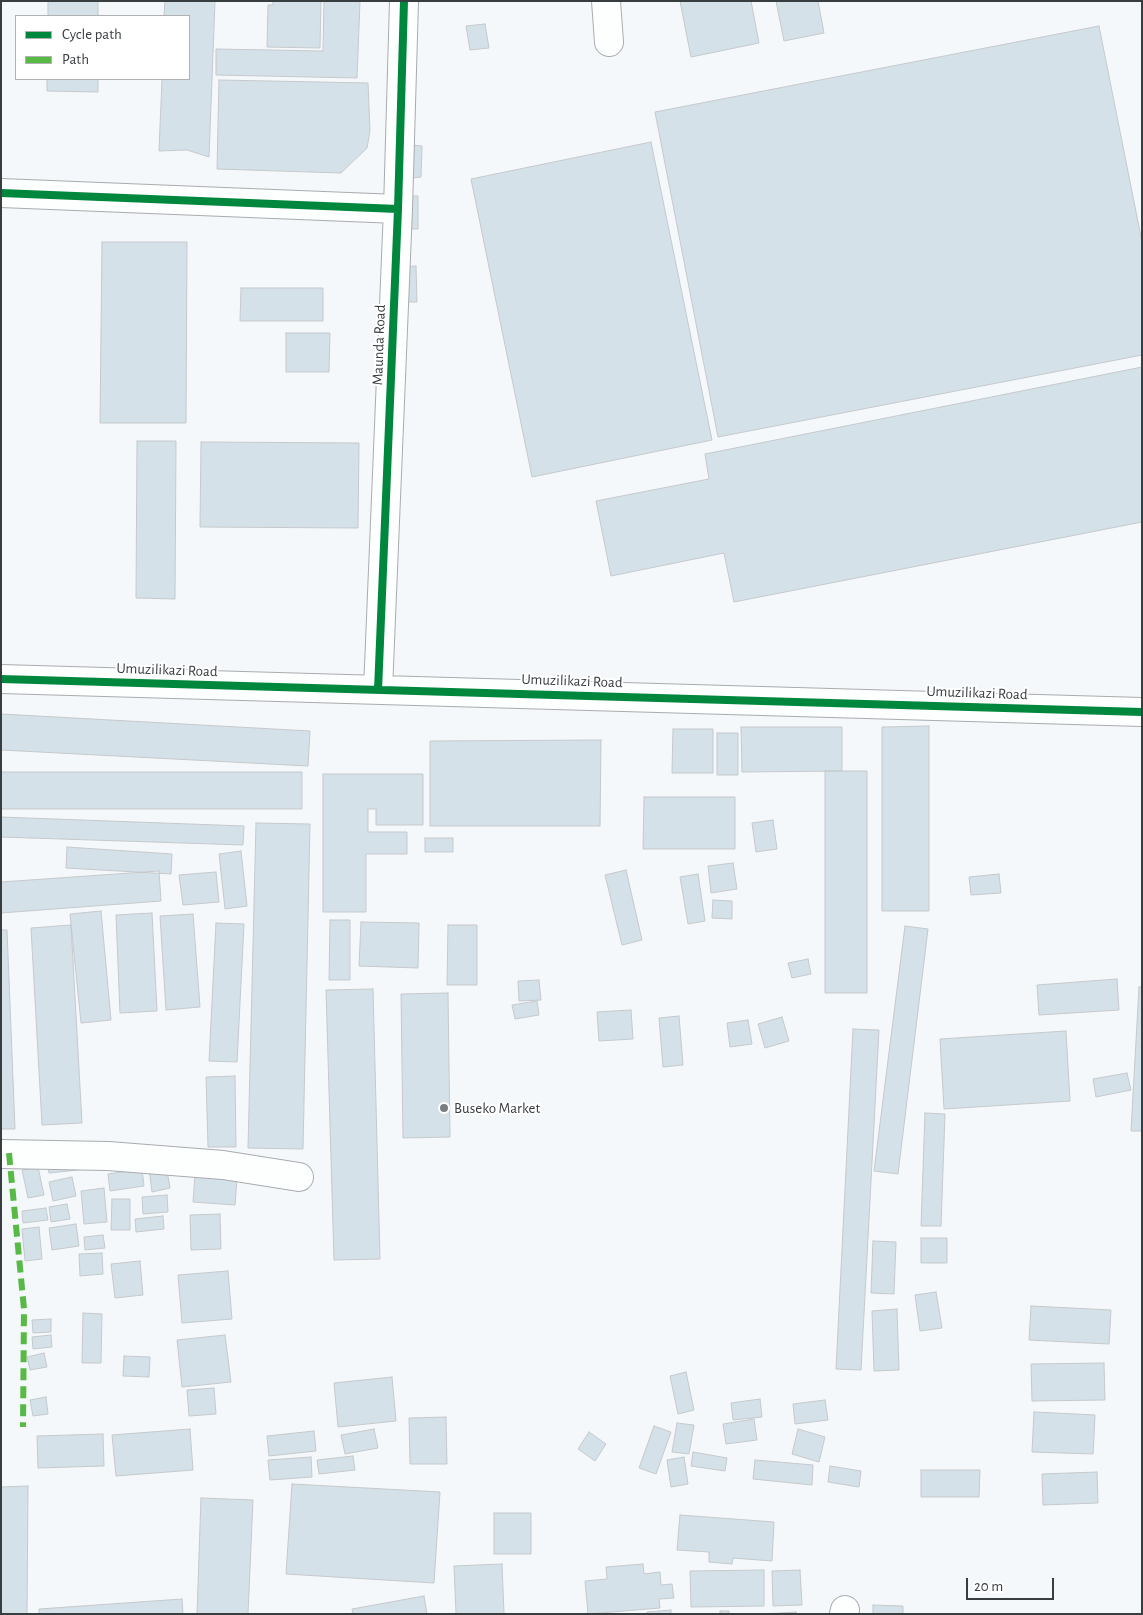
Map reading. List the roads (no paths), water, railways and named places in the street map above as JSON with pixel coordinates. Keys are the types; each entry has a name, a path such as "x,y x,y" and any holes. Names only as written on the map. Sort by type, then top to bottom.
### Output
{"street":[{"name":"Maunda Road","path":"378,690 398,209 404,1"},
{"path":"606,1 608,42"},
{"path":"1,193 398,209"},
{"name":"Umuzilikazi Road","path":"1,678 1142,712"},
{"path":"1,1154 108,1156 223,1165 299,1177"}],"place":[{"name":"Buseko Market","path":"444,1108"}]}
